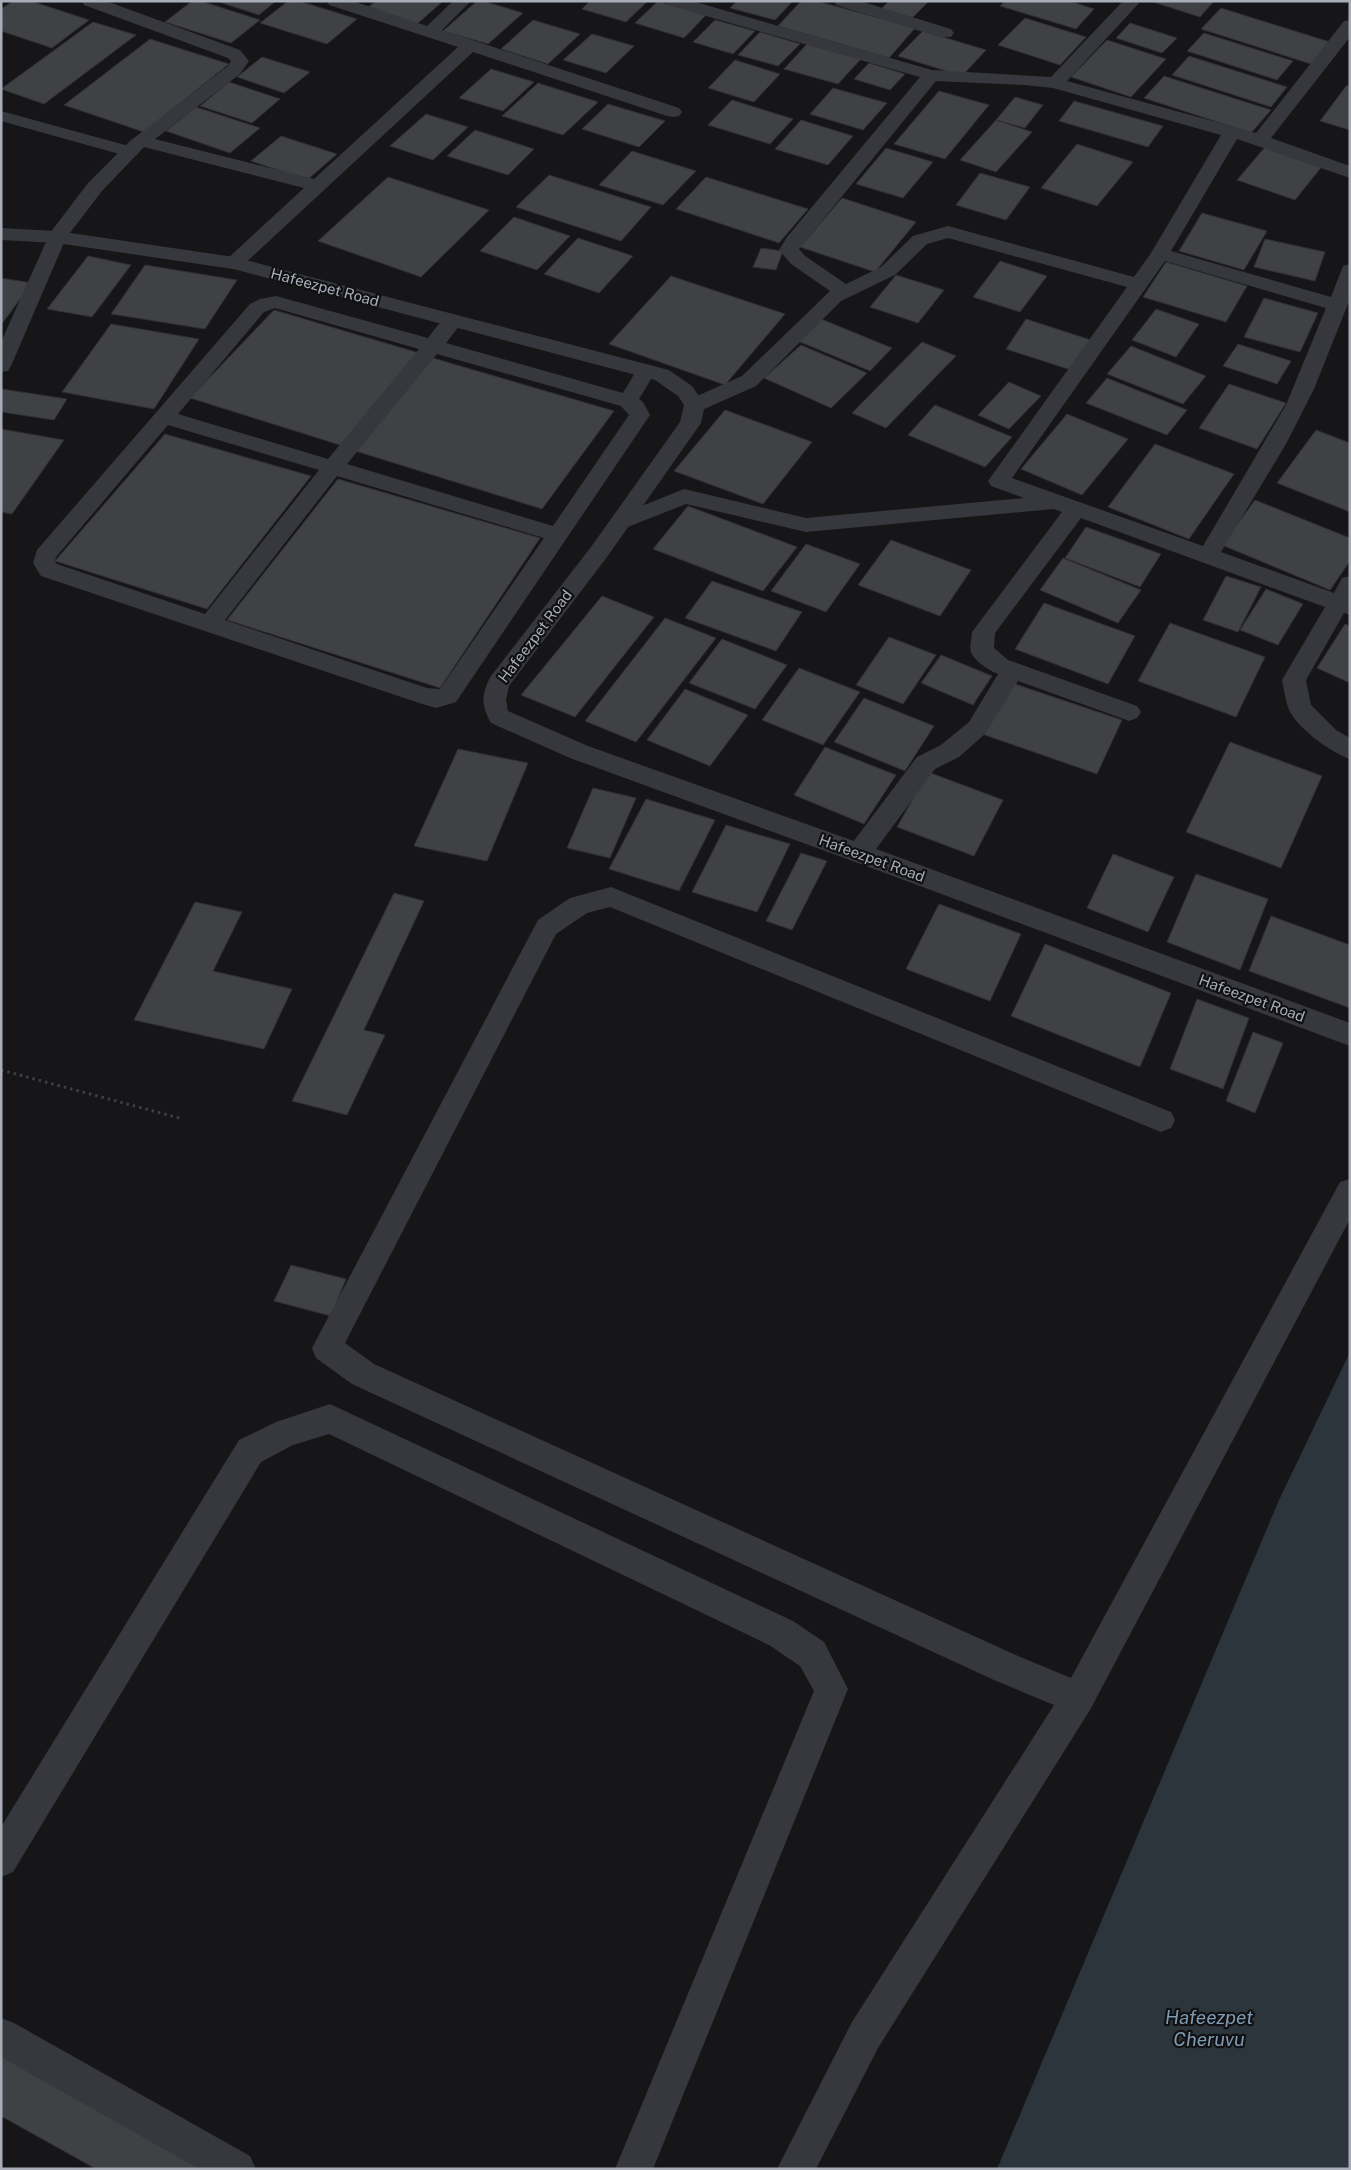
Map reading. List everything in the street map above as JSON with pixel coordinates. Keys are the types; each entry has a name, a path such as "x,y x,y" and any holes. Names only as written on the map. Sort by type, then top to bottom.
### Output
{"street":[{"path":"1,366 57,237 95,187 135,147 234,70 240,61 234,54 90,1"},
{"path":"336,1 673,112"},
{"path":"430,32 463,1"},
{"path":"673,1 932,75 950,78 1031,78 1055,82 1260,140 1350,172"},
{"path":"842,1 944,33"},
{"path":"1055,82 1133,1"},
{"path":"1260,140 1350,24"},
{"path":"234,264 470,45"},
{"path":"845,292 798,260 789,250 794,240 932,75"},
{"path":"1231,133 1160,254 999,481 1207,557 1346,598 1294,680 1300,708 1327,736 1350,750"},
{"path":"135,147 318,186"},
{"path":"695,405 748,381 834,297 888,271 920,240 948,232 1139,284"},
{"name":"Hafeezpet Road","path":"1,234 57,237 234,264 662,375 685,391 695,405 690,423 620,523 499,682 493,694 493,706 499,717 580,752 1350,1035"},
{"path":"1160,254 1337,305"},
{"path":"1207,557 1262,465 1296,403 1350,270"},
{"path":"276,302 628,401 636,407 640,415 448,696 436,699 424,696 49,570 44,563 45,555 166,417 257,308 267,303 276,302"},
{"path":"210,624 332,468 453,321"},
{"path":"628,401 646,371"},
{"path":"166,417 558,534"},
{"path":"620,523 684,496 806,524 1067,505"},
{"path":"1067,505 984,632 982,651 1000,666 1129,712"},
{"path":"859,853 926,763 950,751 977,728 1013,670"},
{"path":"1078,1698 1006,1668 363,1374 327,1348 548,927 579,905 612,897 1161,1120"},
{"path":"796,2169 865,2035 1078,1698 1350,1191"},
{"path":"1,1860 250,1451 287,1432 330,1419 781,1633 812,1654 831,1689 634,2169"},
{"path":"1,2036 237,2169"}],"lane":[{"path":"1,116 135,147"}],"path":[{"path":"1,1070 183,1118"}],"water":[{"name":"Hafeezpet Cheruvu","path":"1350,1352 1350,2169 997,2169 1279,1500"}],"building":[{"path":"13,1 31,1 89,20 52,48 1,31 1,9"},
{"path":"192,1 201,1 260,20 231,43 165,22"},
{"path":"216,1 276,1 259,15"},
{"path":"288,1 299,1 357,19 327,44 260,23"},
{"path":"376,1 443,1 417,24 367,8"},
{"path":"477,1 483,1 523,13 488,44 443,31"},
{"path":"590,1 648,1 626,22 582,9"},
{"path":"658,1 706,15 684,38 635,23"},
{"path":"737,1 793,1 775,20 730,8"},
{"path":"801,1 817,1 915,28 889,58 778,26"},
{"path":"889,1 929,1 911,19 880,10"},
{"path":"1005,1 1070,1 1094,9 1076,29 1000,6"},
{"path":"1150,1 1214,1 1200,17"},
{"path":"1221,8 1330,42 1311,64 1201,29"},
{"path":"1025,18 1086,37 1060,65 998,45"},
{"path":"533,20 580,34 548,64 501,49"},
{"path":"715,20 755,31 733,54 693,42"},
{"path":"93,22 136,35 44,104 1,89"},
{"path":"1130,23 1177,38 1162,53 1116,38"},
{"path":"923,31 986,50 962,76 898,56"},
{"path":"760,32 800,44 778,66 738,55"},
{"path":"1204,33 1293,61 1277,80 1187,51"},
{"path":"592,34 634,46 606,73 563,60"},
{"path":"150,39 229,64 144,132 64,105"},
{"path":"1107,40 1166,59 1131,97 1071,77"},
{"path":"807,44 861,59 838,84 784,69"},
{"path":"1189,56 1287,87 1271,107 1172,75"},
{"path":"262,57 310,72 284,93 237,77"},
{"path":"735,60 780,74 754,102 708,88"},
{"path":"869,63 905,74 890,90 854,79"},
{"path":"491,69 534,82 503,111 459,98"},
{"path":"1164,76 1271,110 1251,133 1144,98"},
{"path":"229,82 280,99 252,123 200,106"},
{"path":"538,83 598,102 563,135 502,116"},
{"path":"1347,85 1350,86 1350,130 1320,121"},
{"path":"833,88 887,103 863,130 810,114"},
{"path":"939,91 989,105 945,159 894,144"},
{"path":"1015,97 1043,105 1025,128 996,120"},
{"path":"732,100 793,119 770,144 708,125"},
{"path":"1074,101 1163,126 1148,147 1059,121"},
{"path":"608,104 665,121 639,147 582,129"},
{"path":"196,107 260,128 230,153 166,131"},
{"path":"426,114 468,127 433,160 390,146"},
{"path":"801,120 853,136 828,165 775,149"},
{"path":"996,120 1032,132 996,172 960,160"},
{"path":"475,130 534,149 508,175 447,156"},
{"path":"281,136 337,154 307,180 251,161"},
{"path":"1077,144 1133,162 1097,206 1041,188"},
{"path":"1266,146 1323,165 1295,200 1237,180"},
{"path":"886,148 933,162 903,198 856,184"},
{"path":"632,151 696,171 663,205 599,185"},
{"path":"980,173 1030,187 1006,220 956,205"},
{"path":"549,175 651,207 621,241 516,207"},
{"path":"388,177 489,210 421,277 318,241"},
{"path":"706,177 808,209 779,243 676,209"},
{"path":"842,198 916,222 875,272 800,247"},
{"path":"1202,213 1267,231 1244,270 1179,251"},
{"path":"514,217 570,236 537,270 480,251"},
{"path":"578,238 633,256 599,293 544,274"},
{"path":"1265,239 1325,252 1315,281 1254,267"},
{"path":"761,248 783,251 776,270 753,267"},
{"path":"88,256 131,265 92,317 47,309"},
{"path":"1000,261 1047,276 1020,312 973,297"},
{"path":"1166,262 1247,286 1226,322 1143,297"},
{"path":"145,265 237,280 205,329 111,314"},
{"path":"896,275 944,290 918,323 870,307"},
{"path":"671,276 785,314 725,385 609,344"},
{"path":"1,278 32,283 1,325"},
{"path":"1264,298 1318,313 1300,352 1244,337"},
{"path":"1156,309 1199,324 1176,357 1132,340"},
{"path":"274,310 419,353 340,445 190,398"},
{"path":"821,319 892,348 870,371 798,341"},
{"path":"1026,319 1091,340 1071,370 1006,349"},
{"path":"111,324 199,339 154,409 62,392"},
{"path":"922,342 956,356 886,428 852,413"},
{"path":"1238,344 1291,361 1277,384 1223,366"},
{"path":"801,345 867,373 831,408 764,378"},
{"path":"1131,346 1206,376 1183,404 1107,374"},
{"path":"426,356 614,411 542,509 349,449"},
{"path":"1107,378 1187,410 1167,435 1086,403"},
{"path":"1009,382 1041,396 1009,429 978,415"},
{"path":"1229,384 1286,403 1257,449 1199,428"},
{"path":"2,389 67,399 54,420 1,412"},
{"path":"935,405 1012,437 985,467 908,435"},
{"path":"725,410 812,442 763,504 674,471"},
{"path":"1067,414 1128,439 1082,495 1021,469"},
{"path":"1,429 64,440 12,514 1,512"},
{"path":"1316,430 1350,443 1350,512 1277,483"},
{"path":"165,434 311,476 207,609 55,561"},
{"path":"1155,444 1234,474 1189,539 1108,507"},
{"path":"338,479 540,538 440,688 227,620"},
{"path":"1255,500 1350,538 1350,561 1330,590 1222,545"},
{"path":"688,506 797,547 763,591 653,549"},
{"path":"1086,527 1161,554 1140,587 1065,558"},
{"path":"891,540 971,570 940,616 858,585"},
{"path":"806,544 860,564 826,612 771,591"},
{"path":"1063,558 1141,590 1118,623 1040,590"},
{"path":"1226,576 1261,587 1238,632 1203,620"},
{"path":"712,581 802,612 776,651 685,618"},
{"path":"1266,589 1303,604 1278,645 1240,630"},
{"path":"602,596 654,617 575,717 521,695"},
{"path":"1044,603 1135,636 1108,684 1015,649"},
{"path":"665,618 716,638 636,742 585,721"},
{"path":"1170,623 1265,657 1236,717 1138,681"},
{"path":"1345,624 1350,626 1350,683 1317,668"},
{"path":"889,637 936,655 903,704 856,685"},
{"path":"722,639 787,665 755,709 689,683"},
{"path":"941,655 992,676 973,705 921,683"},
{"path":"799,668 860,692 823,745 762,720"},
{"path":"1009,682 1122,720 1097,774 982,734"},
{"path":"685,689 748,715 710,766 647,740"},
{"path":"864,698 934,726 905,771 834,742"},
{"path":"1230,742 1322,776 1281,868 1186,832"},
{"path":"825,747 896,775 864,824 794,795"},
{"path":"458,749 528,763 487,861 414,846"},
{"path":"928,772 1003,800 974,856 897,827"},
{"path":"593,788 636,798 610,858 567,848"},
{"path":"646,799 715,820 679,891 609,869"},
{"path":"726,825 790,844 757,912 692,892"},
{"path":"801,853 827,861 792,930 766,921"},
{"path":"1113,854 1174,877 1148,932 1087,908"},
{"path":"1196,874 1268,899 1240,970 1167,942"},
{"path":"394,893 424,901 364,1030 385,1035 347,1115 292,1101"},
{"path":"195,902 242,912 213,971 292,989 264,1049 134,1020"},
{"path":"939,904 1021,934 990,1001 906,969"},
{"path":"1271,916 1350,945 1350,1008 1249,971"},
{"path":"1045,944 1171,993 1140,1067 1011,1016"},
{"path":"1197,999 1249,1018 1223,1089 1170,1069"},
{"path":"1253,1032 1283,1043 1255,1113 1226,1101"},
{"path":"291,1265 346,1279 331,1316 274,1301"},
{"path":"1,2049 221,2169 96,2169 1,2116"}]}
